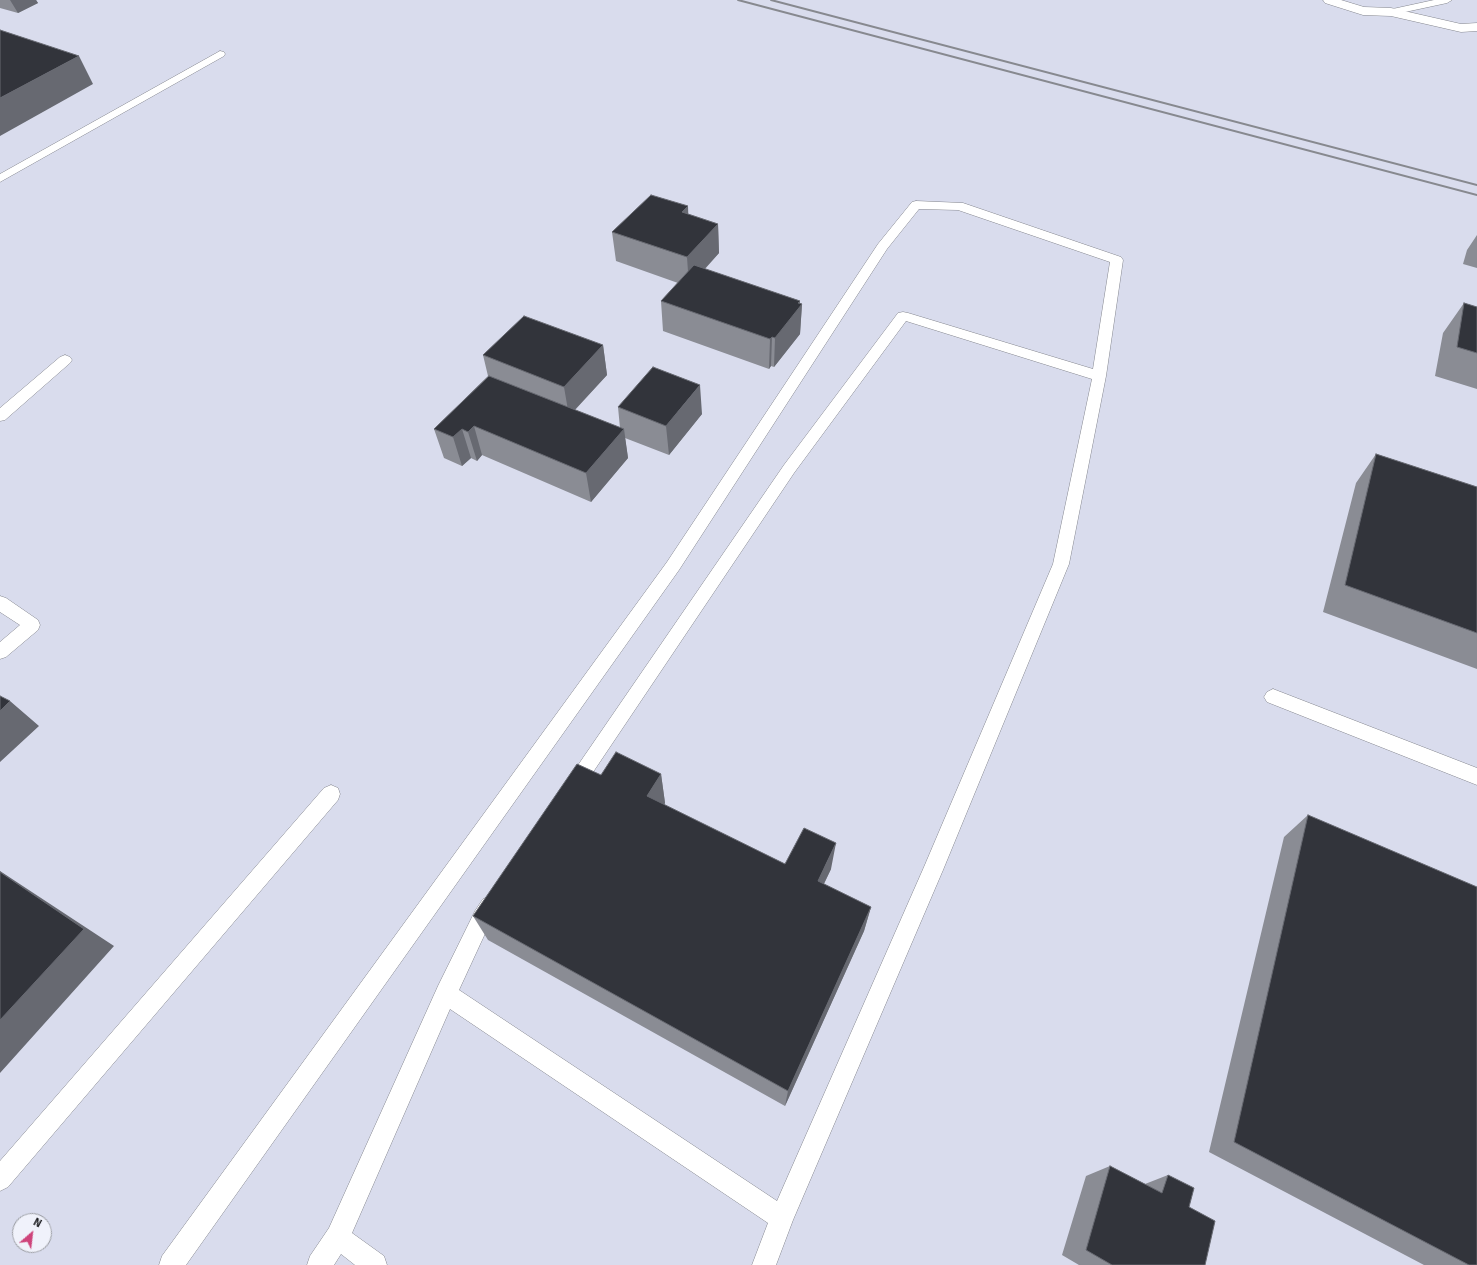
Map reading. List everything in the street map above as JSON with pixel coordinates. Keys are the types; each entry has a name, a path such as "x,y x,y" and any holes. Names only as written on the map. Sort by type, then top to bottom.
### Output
{"street":[{"path":"1329,0 1334,3 1363,11 1389,6 1461,28 1477,27"}],"lane":[{"path":"1389,6 1447,0"},
{"path":"0,179 220,54"},
{"path":"171,1265 673,566 882,247 916,205 958,206 1117,260 1099,376 1061,564 933,870 782,1218 764,1265"},
{"path":"562,801 789,469 903,316 1099,376"},
{"path":"0,416 65,360"},
{"path":"0,603 32,625 0,652"},
{"path":"1273,697 1477,777"},
{"path":"0,1179 331,794"},
{"path":"319,1265 338,1237 446,994 482,918 500,892"},
{"path":"446,994 782,1218"},
{"path":"338,1237 375,1265"}],"shaded area":[{"path":"0,0 1477,0 1477,1265 0,1265"}],"building":[{"path":"0,30 79,56 0,98"},
{"path":"651,195 688,206 682,212 718,224 687,257 612,232"},
{"path":"694,265 800,301 798,303 802,304 775,338 772,337 770,339 661,301"},
{"path":"1464,303 1477,307 1477,353 1457,347"},
{"path":"524,316 603,345 564,387 483,355"},
{"path":"653,367 700,385 666,426 618,407"},
{"path":"489,376 624,429 586,473 474,426 468,432 462,429 453,437 434,429"},
{"path":"1376,454 1477,487 1477,633 1345,585"},
{"path":"0,696 10,701 0,711"},
{"path":"616,752 661,774 647,796 785,864 804,828 836,843 818,881 871,907 788,1091 473,916 577,764 601,775"},
{"path":"1308,815 1477,887 1477,1265 1469,1265 1234,1142"},
{"path":"0,872 84,929 0,1020"},
{"path":"1110,1166 1162,1193 1168,1175 1194,1188 1189,1207 1215,1221 1205,1265 1112,1265 1086,1250"}],"railway":[{"path":"738,0 1477,195"},
{"path":"771,0 1477,185"}]}
